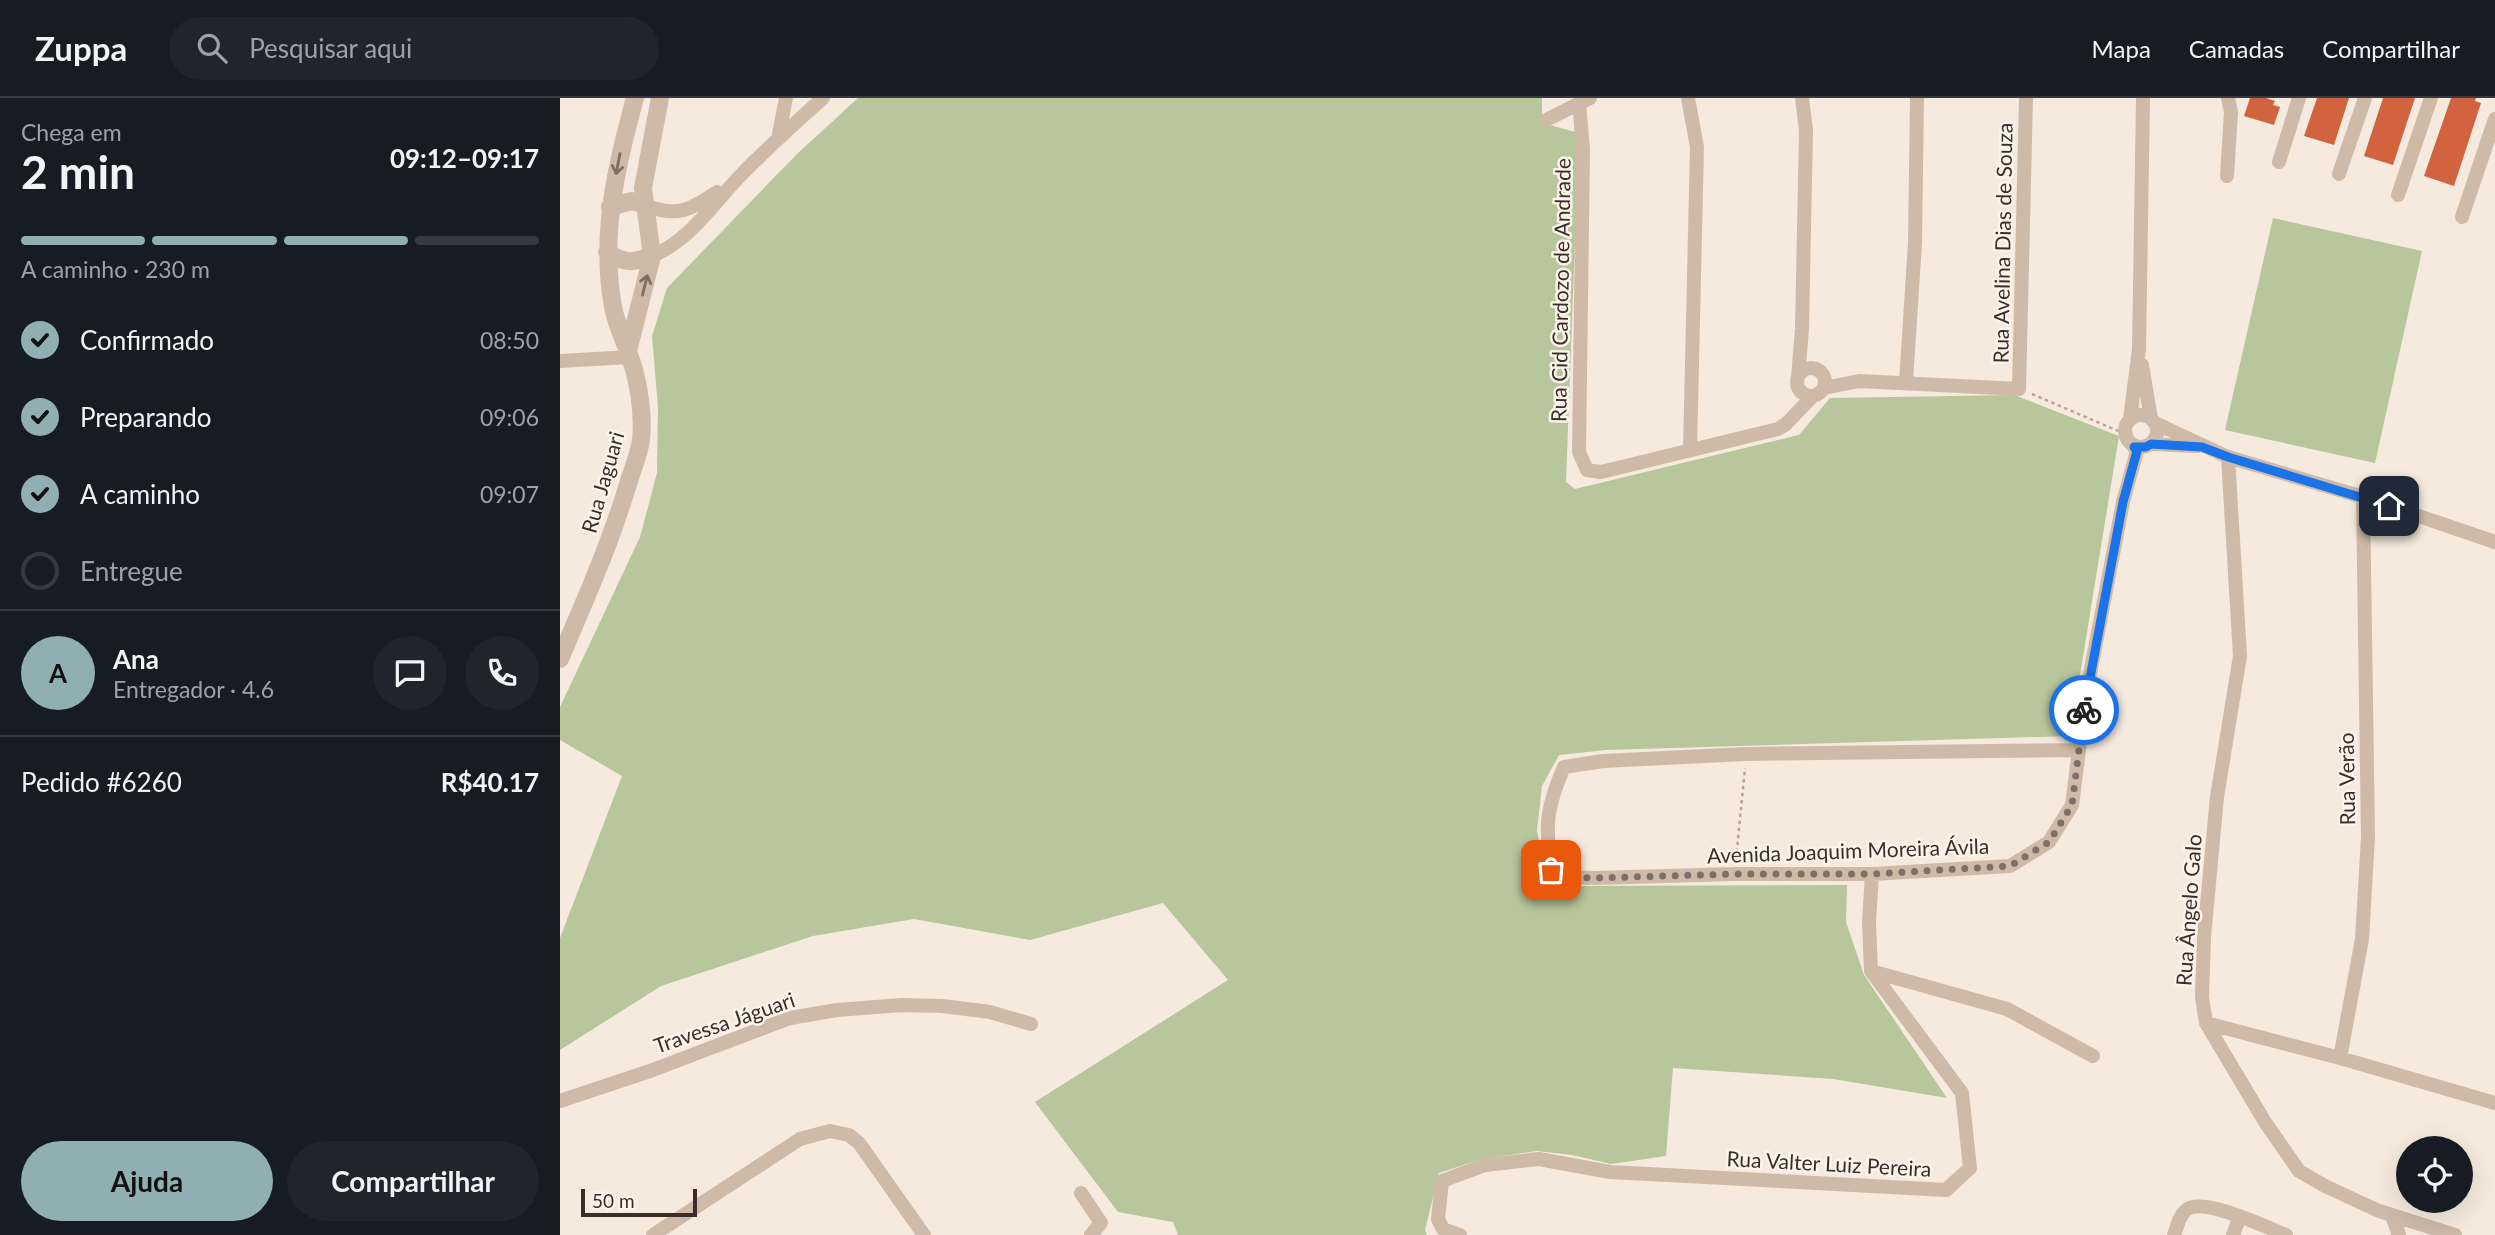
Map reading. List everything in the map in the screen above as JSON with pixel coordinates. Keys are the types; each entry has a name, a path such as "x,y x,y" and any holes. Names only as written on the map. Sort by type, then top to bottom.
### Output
{"street":[{"name":"Rua Jaguari","path":"560,659 616,527 641,440 639,393 613,308 607,252 610,207 618,158 635,98"},
{"name":"Rua Jaguari","path":"629,354 652,256 643,188 660,98"},
{"path":"778,139 786,98"},
{"path":"607,252 619,260 635,262 668,250 822,98"},
{"path":"1688,98 1697,147 1690,450 1778,429 1786,424 1807,395 1821,392 1824,377 1816,370 1802,330"},
{"path":"1802,98 1806,130 1802,330 1798,388 1807,395"},
{"path":"1906,382 1915,243 1917,98"},
{"name":"Rua Avelina Dias de Souza","path":"2019,388 2026,98"},
{"path":"2139,349 2157,434 2146,447 2134,447 2124,433 2124,427 2130,419 2139,349 2143,98"},
{"path":"2279,162 2299,98"},
{"path":"2339,174 2365,98"},
{"path":"2398,195 2431,98"},
{"path":"1548,119 1584,100"},
{"name":"Rua Cid Cardozo de Andrade","path":"1584,100 1579,452 1587,470 1601,472 1690,450"},
{"path":"2227,176 2231,103"},
{"path":"2462,216 2495,119"},
{"path":"610,207 632,201 660,211 678,212 694,207 738,178"},
{"path":"560,362 629,354"},
{"path":"1798,377 1801,373 1816,370 1859,381"},
{"path":"1824,387 1859,381 2019,388"},
{"path":"2130,419 2140,415 2202,447 2228,457 2362,497 2495,542"},
{"path":"2151,444 2202,447"},
{"name":"Avenida Joaquim Moreira Ávila","path":"1746,754 1604,761 1564,767 1550,797 1546,833 1551,870 1564,877 1585,878 1872,874 2010,866 2049,842 2072,805 2086,695 2123,502 2137,451 2134,447"},
{"name":"Rua Ângelo Galo","path":"2228,457 2240,656 2217,797 2204,937 2202,997 2206,1023 2265,1122 2299,1171 2325,1186 2392,1216 2455,1235"},
{"name":"Rua Verão","path":"2340,1058 2362,939 2368,837 2362,497"},
{"path":"1746,754 2079,750"},
{"path":"1872,874 1869,922 1871,971 2007,1009 2093,1056"},
{"name":"Rua Valter Luiz Pereira","path":"1460,1235 1443,1229 1438,1219 1442,1181 1485,1165 1539,1159 1611,1172 1946,1189 1970,1168 1962,1093 1871,971"},
{"name":"Travessa Jáguari","path":"560,1101 650,1071 790,1018 837,1010 902,1005 942,1006 990,1012 1031,1024"},
{"path":"2206,1023 2495,1103"},
{"path":"660,1233 800,1139 830,1131 849,1135 859,1143 924,1235"},
{"path":"1081,1193 1101,1223 1091,1235"},
{"path":"2174,1235 2180,1217 2187,1209 2197,1205 2240,1216 2286,1235"},
{"path":"2233,1235 2240,1216"},
{"path":"2392,1216 2399,1235"}],"path":[{"path":"2019,388 2124,433"},
{"path":"1735,874 1746,754"}],"green space":[{"path":"858,98 1542,98 1542,123 1579,133 1566,482 1575,489 1799,435 1830,398 2014,395 2119,436 2070,736 1606,750 1559,755 1542,786 1537,830 1545,874 1564,886 1847,885 1846,922 1864,975 1947,1098 1833,1079 1673,1068 1666,1156 1611,1164 1572,1155 1537,1151 1482,1159 1439,1173 1425,1230 1427,1235 1178,1235 1173,1222 1118,1212 1035,1102 1228,980 1163,903 1030,940 914,919 813,936 661,986 560,1050 560,938 622,776 560,740 560,707 640,537 657,473 658,407 652,336 667,288 797,154"},
{"path":"2273,218 2422,251 2375,463 2225,430"}],"building":[{"path":"2250,98 2275,101 2273,105 2280,107 2274,125 2244,116"},
{"path":"2317,98 2349,98 2334,145 2304,136"},
{"path":"2383,98 2415,98 2393,165 2364,156"},
{"path":"2451,98 2476,98 2475,101 2481,103 2454,186 2424,176"}],"way so far":[{"path":"1551,870 1564,877 1595,878 1872,874 2010,866 2049,842 2072,805 2084,710"}],"route":[{"path":"2084,710 2123,502 2137,451 2134,447 2151,444 2202,447 2389,506"}]}
